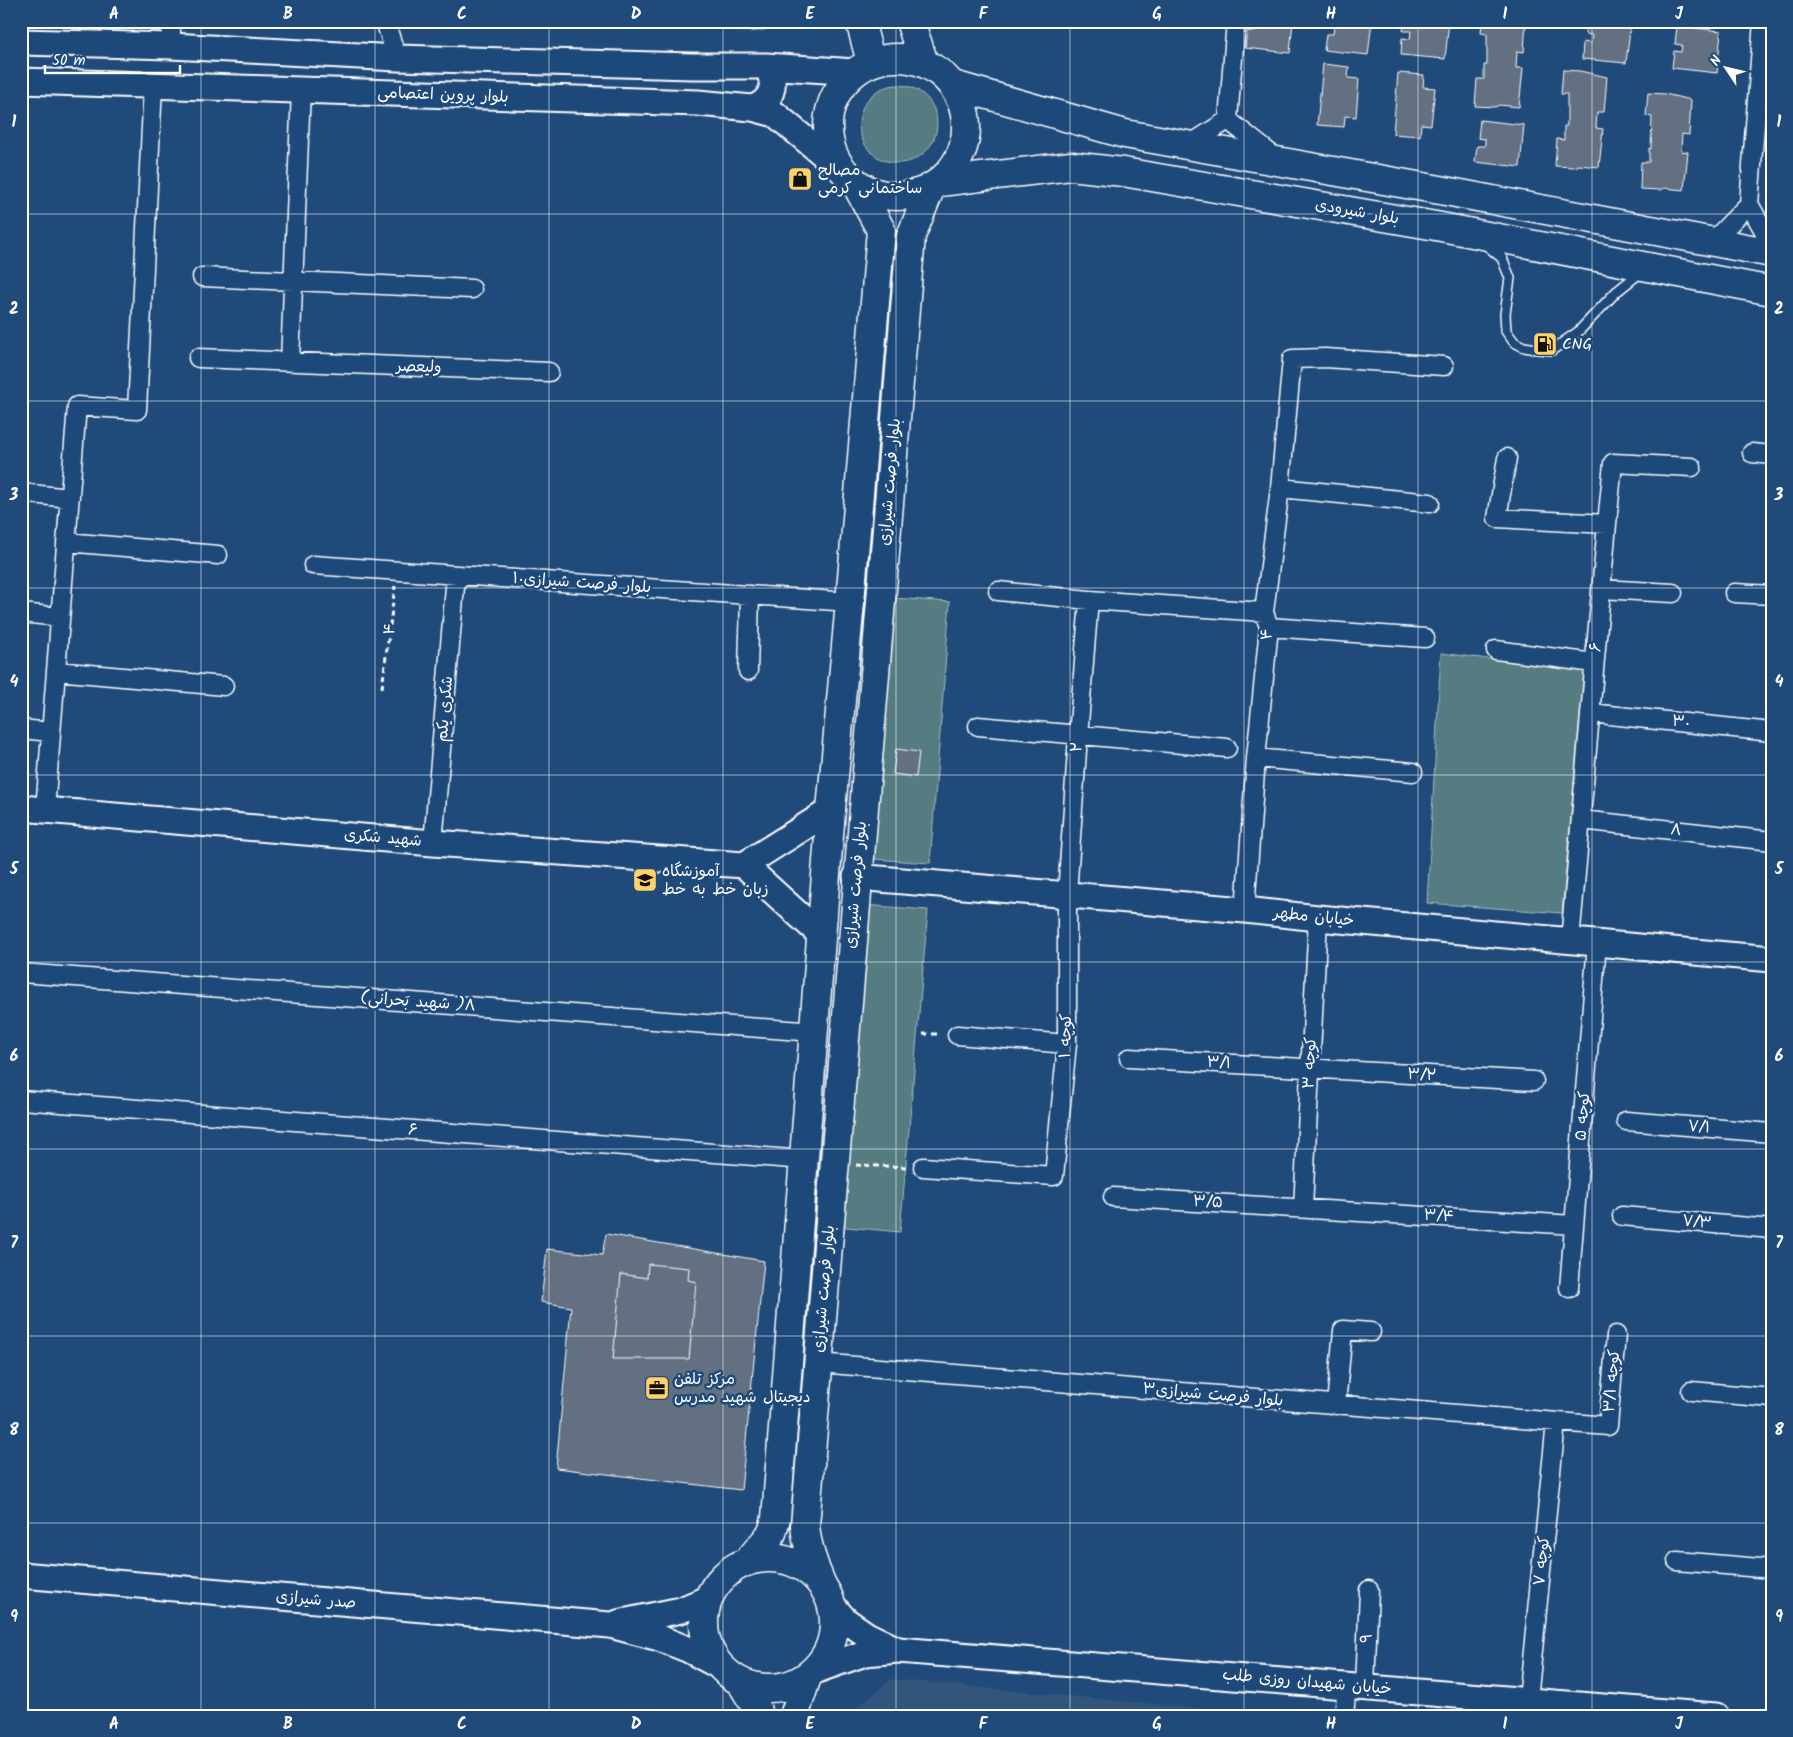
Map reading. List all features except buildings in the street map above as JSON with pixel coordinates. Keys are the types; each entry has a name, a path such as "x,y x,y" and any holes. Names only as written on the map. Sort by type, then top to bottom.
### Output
{"main road":[{"path":"860,21 863,67"},
{"path":"910,21 924,62"},
{"path":"898,57 924,62 940,72 953,85 962,101 966,118 966,136 961,154 952,169 935,185 924,191 907,196 889,196 872,192 849,177 832,152 828,131 830,110 838,90 863,67 898,57"},
{"path":"953,85 1125,134 1440,190 1772,253"},
{"name":"بلوار شیرودی","path":"935,185 1071,166 1123,172 1472,232 1772,291"},
{"name":"بلوار فرصت شیرازی","path":"747,1562 772,1533 776,1518 831,810 881,230 849,177"},
{"name":"بلوار فرصت شیرازی","path":"827,1595 811,1560 805,1526 856,877 911,236 935,185"},
{"path":"773,1558 793,1562 812,1574 827,1595 834,1629 832,1641 825,1657 810,1674 793,1684 778,1688 763,1688 741,1682 719,1666 712,1656 705,1633 706,1609 710,1598 724,1576 747,1562 773,1558"},
{"path":"794,1716 810,1674"},
{"path":"741,1682 756,1707 758,1716"}],"street":[{"path":"171,21 171,46"},
{"path":"385,21 398,58"},
{"path":"1228,120 1236,21"},
{"path":"1763,21 1749,204 1772,245"},
{"path":"21,42 171,46 398,58 692,66 863,67"},
{"path":"752,108 767,100 772,92 771,74 766,66"},
{"name":"بلوار پروین اعتصامی","path":"21,81 698,104 752,108 775,114 849,177"},
{"path":"33,809 51,732 77,406 137,410 154,86"},
{"path":"290,362 301,90"},
{"path":"1189,145 1228,120"},
{"path":"1228,120 1281,161"},
{"path":"1712,242 1749,204"},
{"path":"202,277 472,289"},
{"name":"ولیعصر","path":"198,358 549,372"},
{"name":"۴","path":"1245,910 1266,619 1292,359 1325,358 1444,366"},
{"path":"1752,453 1772,454"},
{"path":"1507,458 1497,518 1606,524"},
{"name":"۶","path":"1570,941 1606,524 1613,463 1692,467"},
{"path":"1280,488 1430,503"},
{"path":"21,493 70,498"},
{"path":"66,542 218,555"},
{"name":"بلوار فرصت شیرازی۱۰","path":"313,565 850,602"},
{"name":"شکری یکم","path":"433,843 456,575"},
{"path":"1601,589 1673,593"},
{"path":"998,591 1266,619 1424,638"},
{"path":"1734,593 1772,595"},
{"path":"748,671 750,595"},
{"name":"۲","path":"1067,895 1089,600"},
{"path":"21,613 60,617"},
{"path":"1496,650 1594,663"},
{"path":"56,672 224,686"},
{"name":"۳۰","path":"1590,713 1772,732"},
{"path":"978,726 1227,748"},
{"path":"21,729 51,732"},
{"path":"1256,758 1413,772"},
{"name":"شهید شکری","path":"33,809 433,843 744,865"},
{"path":"822,936 744,865 831,810"},
{"name":"۸","path":"1581,820 1772,841"},
{"name":"خیابان مطهر","path":"856,877 1245,910 1772,959"},
{"name":"کوچه ۱","path":"923,1167 1054,1176 1067,1044 1067,895"},
{"name":"کوچه ۳","path":"1303,1208 1318,918"},
{"name":"کوچه ۵","path":"1569,1288 1597,943"},
{"name":"(شهید بَحرانی )۸","path":"21,973 815,1032"},
{"path":"957,1035 1067,1044"},
{"name":"۳/۱","path":"1129,1058 1310,1068"},
{"name":"۳/۲","path":"1310,1068 1534,1081"},
{"name":"۶","path":"21,1100 805,1160"},
{"name":"۷/۱","path":"1626,1120 1772,1133"},
{"name":"۳/۵","path":"1113,1197 1303,1208"},
{"name":"۳/۴","path":"1303,1208 1574,1225"},
{"name":"۷/۳","path":"1622,1216 1772,1229"},
{"path":"1336,1405 1343,1330 1371,1332"},
{"name":"کوچه ۳/۱","path":"1608,1426 1616,1335"},
{"name":"۳بلوار فرصت شیرازی","path":"818,1364 1608,1426"},
{"path":"1691,1391 1772,1398"},
{"name":"کوچه ۷","path":"1528,1700 1556,1422"},
{"path":"1677,1561 1772,1569"},
{"name":"صدر شیرازی","path":"21,1575 610,1625 659,1638 687,1649 719,1666"},
{"name":"۹","path":"1344,1716 1356,1686 1369,1590"},
{"name":"خیابان شهیدان روزی طلب","path":"827,1595 845,1620 867,1635 898,1650"},
{"name":"صدر شیرازی","path":"610,1625 680,1610 710,1598"},
{"name":"خیابان شهیدان روزی طلب","path":"810,1674 865,1653 898,1650 1716,1716"}],"lane":[{"path":"1472,232 1502,258 1510,278 1505,314 1506,331 1514,342 1537,350 1552,350 1578,332 1616,292 1648,267"}],"path":[{"name":"۴","path":"382,688 397,571"},
{"path":"834,1164 923,1167"}],"shaded area":[{"path":"892,1679 1277,1716 856,1716 856,1708"}],"green space":[{"path":"722,21 778,21 766,29 750,32 718,28"},
{"path":"890,85 906,85 920,91 931,102 937,116 937,132 931,146 920,157 906,163 890,163 876,157 865,146 859,132 859,116 865,102 876,91"},
{"path":"893,598 950,602 930,863 873,859"},
{"path":"1441,653 1584,671 1562,913 1427,903"},
{"path":"864,905 928,910 900,1232 836,1226"}],"place":[{"name":"مصالح ساختمانی کرمی","path":"800,179"},
{"name":"CNG","path":"1545,344"},
{"name":"آموزشگاه زبان خط به خط","path":"645,880"},
{"name":"مرکز تلفن دیجیتال شهید مدرس","path":"657,1388"}]}
